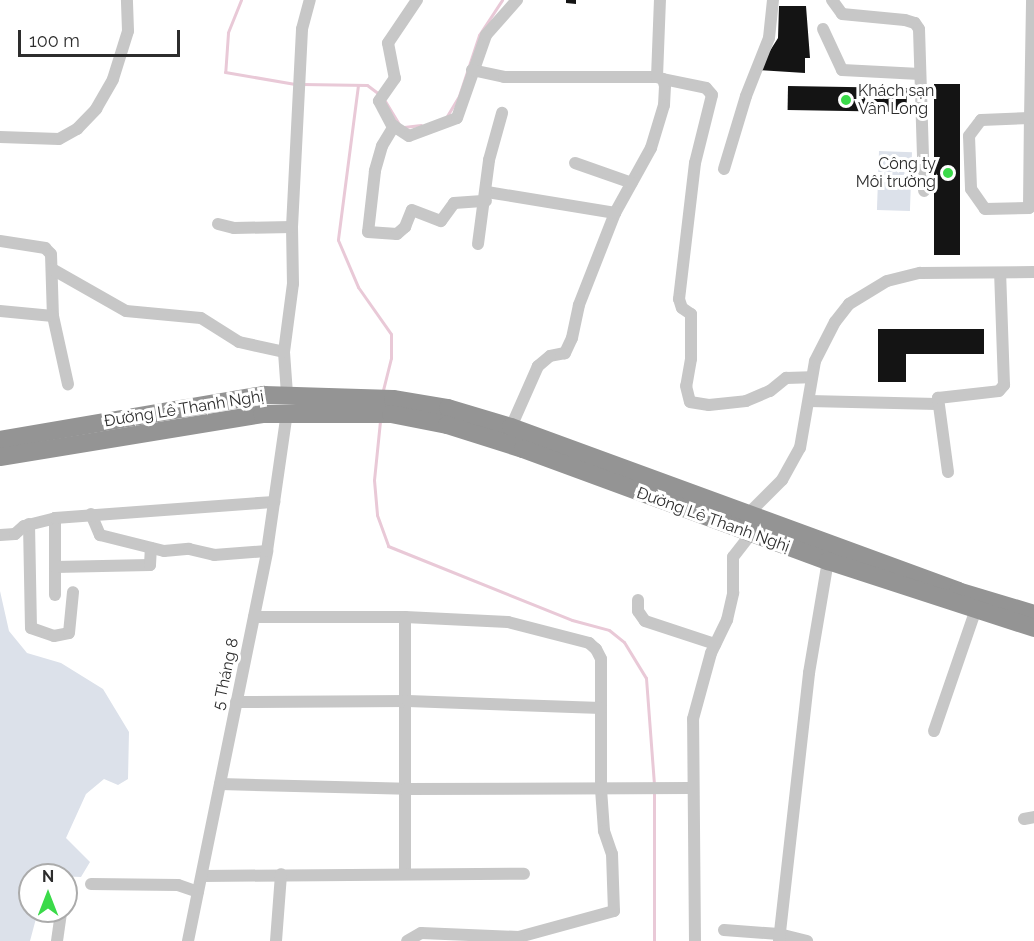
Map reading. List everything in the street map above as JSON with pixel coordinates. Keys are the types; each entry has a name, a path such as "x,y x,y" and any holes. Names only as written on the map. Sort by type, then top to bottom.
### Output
{"highway":[{"name":"Đường Lê Thanh Nghị","path":"0,457 93,432 288,394 368,404"},
{"name":"Đường Lê Thanh Nghị","path":"0,440 368,404"},
{"path":"368,404 392,406"},
{"name":"Đường Lê Thanh Nghị","path":"392,406 448,408 511,427 751,534 975,612 1034,628"},
{"name":"Đường Lê Thanh Nghị","path":"392,406 447,425 749,513 958,591 1034,614"}],"street":[{"path":"0,137 59,139 77,129 96,109 113,79 128,31 127,0"},
{"path":"288,394 284,352 292,284 292,227 301,93 302,29 310,0"},
{"path":"417,0 388,42 395,78 381,98 394,126 409,136 450,123 457,118 486,35 517,0"},
{"path":"511,427 538,366 550,356 565,352 579,305 615,213 651,148 664,105 660,78 660,0"},
{"path":"724,169 746,96 769,38 773,0"},
{"path":"832,0 842,14 915,23 920,74 924,191"},
{"path":"1030,118 981,120 969,136 971,189 985,209 999,212 1029,208 1032,0"},
{"path":"823,29 842,70 920,74"},
{"path":"472,70 504,77 660,78 706,88 712,95 695,163 679,299 682,308 691,314 691,359 686,386 690,402 709,405 746,401 770,392 786,378 810,377"},
{"path":"478,243 486,197 489,160 502,113"},
{"path":"394,126 382,146 375,171 368,232 397,234 405,227 412,210 439,221 454,203 486,197 615,213"},
{"path":"575,163 632,183"},
{"path":"218,224 234,228 292,227"},
{"path":"0,241 45,248 51,254 53,316 68,384"},
{"path":"52,269 126,311 201,318 239,342 284,352"},
{"path":"749,513 782,480 800,448 809,401 810,377 835,322 870,288 920,273 1034,272"},
{"path":"948,472 938,398 945,395 999,391 1004,385 1000,273"},
{"path":"0,311 53,316"},
{"path":"809,401 937,404"},
{"name":"5 Tháng 8","path":"188,941 267,551 287,412"},
{"path":"0,535 15,534 29,524 55,518 274,502"},
{"path":"91,514 100,536 151,548 195,549 214,555 267,551"},
{"path":"55,518 55,595"},
{"path":"29,524 28,622 32,628 54,636 69,633 73,592"},
{"path":"694,941 686,788 693,719 733,593 733,557 751,534"},
{"path":"55,567 150,565 151,548"},
{"path":"779,937 809,673 828,561"},
{"path":"638,600 638,611 645,621 715,644"},
{"path":"934,732 975,612"},
{"path":"254,618 405,617 508,622 589,643 601,659 601,789 604,831 612,854 614,911 519,937 421,933 407,941"},
{"path":"405,617 408,701 405,873"},
{"path":"237,702 408,701 601,708"},
{"path":"220,784 406,789 686,788"},
{"path":"276,941 281,874"},
{"path":"202,876 524,874"},
{"path":"91,884 178,885 198,892"},
{"path":"57,941 59,923"},
{"path":"724,930 807,941"}],"shaded area":[{"path":"879,151 912,152 910,211 877,210"},
{"path":"0,591 9,631 27,653 61,663 103,689 129,732 128,779 118,785 104,779 86,794 66,838 90,862 81,877 78,877 78,863 18,863 18,923 35,923 30,941 0,941"}],"building":[{"path":"566,0 576,0 576,4 566,3"},
{"path":"779,6 806,6 810,58 805,58 805,73 758,70 778,38"},
{"path":"934,84 960,84 960,255 934,255"},
{"path":"788,86 907,88 907,112 788,110"},
{"path":"878,329 984,329 984,354 906,354 906,382 878,382"}],"waterway":[{"path":"241,0 228,33 225,72 295,84"},
{"path":"447,116 459,96 479,35 502,0"},
{"path":"302,84 367,85 379,94"},
{"path":"358,85 338,240 358,287 391,334 391,358 382,393"},
{"path":"385,101 399,124"},
{"path":"404,127 421,125"},
{"path":"380,421 374,480 377,515 388,546 572,620 609,630 624,642 646,678 654,785"},
{"path":"654,792 654,941"}],"place":[{"name":"Khách sạn Vân Long","path":"846,100"},
{"name":"Công ty Môi trường","path":"948,173"}]}
